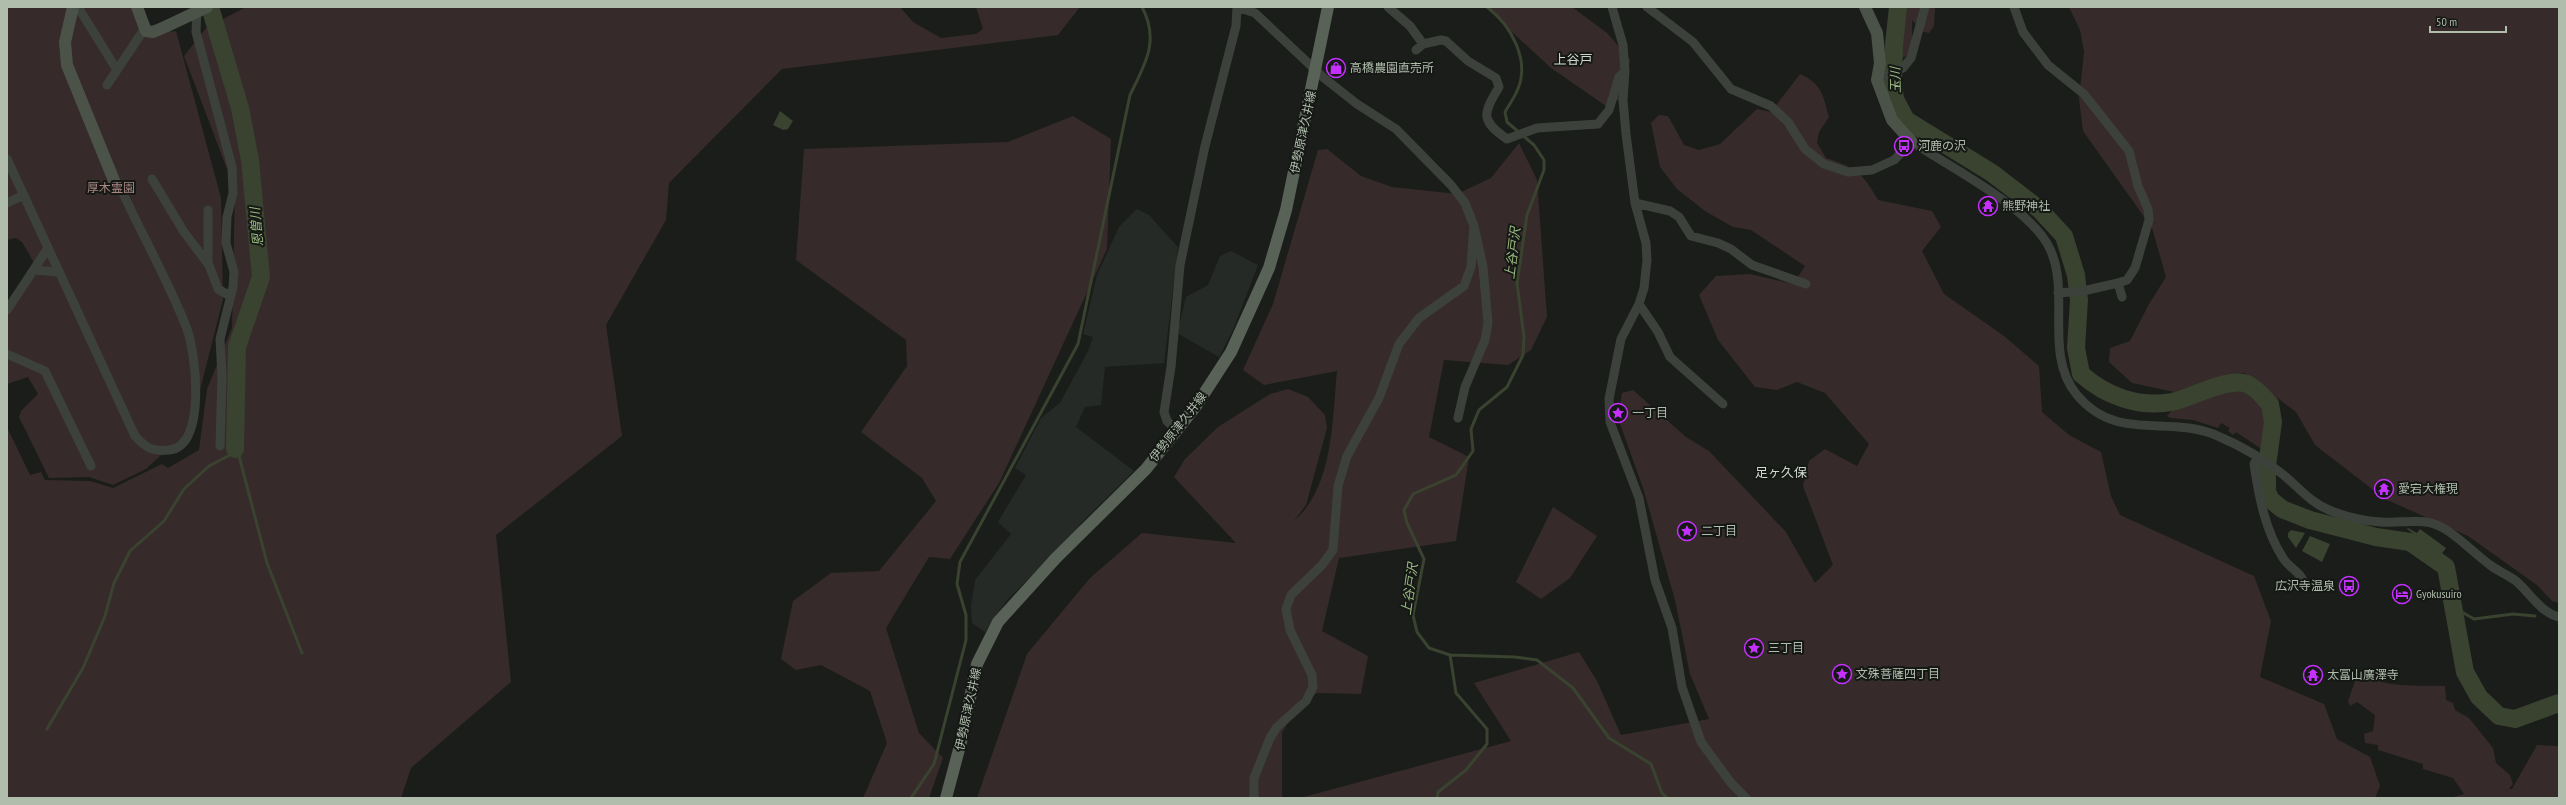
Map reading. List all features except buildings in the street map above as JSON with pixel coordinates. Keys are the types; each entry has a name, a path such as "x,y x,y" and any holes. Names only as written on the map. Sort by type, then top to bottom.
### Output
{"main road":[{"name":"伊勢原津久井線","path":"946,798 961,742 977,664 998,622 1056,558 1140,474 1196,406 1231,352 1269,268 1286,210 1328,7"}],"street":[{"path":"7,159 135,436 145,447 158,451 181,446 190,434 196,388 187,330 122,191 115,183 67,65 65,42 73,7"},
{"path":"78,7 117,70"},
{"path":"136,7 146,31 154,32 207,7"},
{"path":"197,7 196,32 232,167 233,193 227,217 226,243 234,272 233,287 220,339 222,383 220,446"},
{"path":"1176,431 1167,421 1164,412 1171,367 1180,265 1205,146 1236,26 1237,7 1255,13 1357,104 1386,121 1405,137 1451,185 1465,203 1474,226 1483,267 1488,323 1485,340 1465,387 1458,418"},
{"path":"1255,13 1262,7"},
{"path":"1388,7 1410,26 1423,44"},
{"path":"1612,7 1623,45 1625,71 1622,100 1635,203 1646,243 1647,260 1644,288 1639,304 1621,339 1609,399 1610,422 1639,498 1655,580 1672,628 1682,687 1701,742 1731,783 1746,798"},
{"path":"1647,7 1693,42 1723,82 1731,89 1771,106 1788,122 1805,149 1824,164 1848,172 1872,170 1894,160 1912,142"},
{"path":"1865,7 1877,33 1881,77 1892,120 1912,142 2024,215 2035,226 2050,249 2055,264 2058,293 2061,361 2068,382 2088,407 2112,422 2188,427 2224,438 2281,473 2311,501 2344,516 2380,522 2423,520 2445,529 2492,566 2510,576 2548,614 2559,617"},
{"path":"1881,77 1903,68 1910,58 1926,7"},
{"path":"2014,7 2022,32 2048,65 2084,94 2129,151 2138,186 2148,209 2149,220 2135,268 2127,280 2079,291 2058,293"},
{"path":"108,85 145,28"},
{"path":"1416,50 1423,44 1441,40 1446,41 1468,61 1496,78 1499,88 1489,104 1487,121 1490,127 1507,139 1537,128 1598,124 1609,110 1619,77 1625,71"},
{"path":"152,179 188,237 208,263 218,290 230,296"},
{"path":"7,203 24,195"},
{"path":"1635,203 1670,211 1679,217 1691,236 1718,243 1731,249 1752,265 1806,284"},
{"path":"208,210 208,263"},
{"path":"1254,798 1254,778 1270,738 1277,727 1306,701 1313,687 1312,675 1290,630 1286,609 1290,596 1322,565 1333,550 1338,486 1347,456 1379,398 1399,344 1419,318 1464,286 1471,267 1474,226"},
{"path":"187,227 188,237"},
{"path":"7,310 48,248"},
{"path":"34,270 59,272"},
{"path":"2118,283 2122,297"},
{"path":"1639,304 1658,332 1670,357 1723,404"},
{"path":"7,354 45,370 91,466"},
{"path":"2258,459 2254,464 2265,518 2283,558 2302,577 2304,583"}],"shaded area":[{"path":"780,111 793,121 788,129 783,130 773,125"},
{"path":"1137,209 1149,215 1178,247 1164,363 1105,367 1101,405 1085,407 1076,427 1134,471 1079,525 1081,527 1007,600 985,632 972,623 971,606 975,580 1011,534 998,522 1026,475 1015,468 1041,418 1060,403 1088,351 1093,337 1083,334 1097,275 1119,227"},
{"path":"1231,251 1258,265 1233,330 1219,357 1177,333 1186,297 1208,285 1220,256"},
{"path":"2408,528 2417,533 2420,529 2446,548 2441,555 2407,529"},
{"path":"2291,530 2305,533 2296,548 2288,537 2288,533"},
{"path":"2310,536 2330,544 2322,562 2302,551"}],"green space":[{"name":"厚木霊園","path":"7,7 137,7 152,34 176,31 221,198 223,299 188,438 170,447 146,469 113,485 89,477 49,478 19,417 21,411 38,394 28,377 7,384 7,313 34,276 33,261 22,242 16,238 7,240"},
{"path":"246,7 900,7 913,22 941,38 976,34 983,29 976,7 1080,7 1058,35 782,69 669,183 666,220 606,325 622,436 496,535 511,682 411,768 401,798 7,798 7,427 30,475 41,472 45,480 90,481 113,488 162,464 168,468 199,450 207,389 232,328 235,190 184,56 206,28"},
{"path":"1485,7 1572,7 1607,33 1630,59 1626,96 1606,106 1551,68"},
{"path":"1898,7 1935,7 1934,26 1929,33 1924,32 1912,20 1912,48 1908,56 1900,58 1895,51"},
{"path":"2069,7 2559,7 2559,603 2552,601 2537,585 2468,536 2385,499 2315,445 2296,412 2244,373 2217,378 2174,392 2132,383 2109,362 2110,348 2130,341 2149,304 2166,277 2152,228 2083,131 2079,99 2084,52 2080,30"},
{"path":"1800,74 1817,86 1825,102 1829,117 1819,132 1817,143 1826,158 1845,165 1857,172 1867,183 1878,200 1932,211 1941,227 1922,251 1944,294 2004,336 2039,366 2042,412 2069,435 2101,452 2111,496 2120,515 2254,576 2271,621 2260,677 2324,704 2337,739 2370,757 2380,786 2375,798 1300,798 1511,741 1474,683 1579,652 1597,681 1621,735 1709,719 1690,674 1675,600 1643,488 1618,418 1622,393 1633,390 1686,437 1709,451 1786,532 1815,583 1833,565 1803,486 1809,461 1825,449 1857,466 1869,444 1825,393 1797,382 1777,390 1755,387 1718,340 1699,295 1716,276 1750,274 1793,284 1805,266 1751,230 1733,227 1705,211 1677,189 1660,167 1651,123 1659,115 1668,116 1684,145 1699,150 1720,144 1757,109 1771,112"},
{"path":"1073,116 1111,139 1107,249 999,483 950,559 929,557 886,628 919,733 943,758 929,798 863,798 887,743 870,691 821,665 796,670 781,659 793,601 831,573 879,571 936,501 922,478 861,432 907,366 906,340 796,260 804,149 1008,142"},
{"path":"1519,143 1537,180 1547,317 1531,350 1508,365 1444,360 1429,437 1469,457 1456,541 1339,558 1322,631 1368,656 1361,694 1318,693 1301,699 1282,733 1282,798 977,798 1027,654 1090,578 1142,533 1236,543 1174,477 1185,459 1218,427 1270,394 1288,389 1308,397 1325,415 1327,428 1306,505 1294,521 1307,507 1317,490 1329,451 1337,371 1264,385 1243,370 1273,304 1318,150 1327,149 1361,176 1392,187 1457,194 1491,178"},
{"path":"2231,387 2240,388 2269,414 2270,429 2263,450 2236,432 2233,435 2228,431 2230,428 2221,423 2218,428 2193,420 2170,418 2167,416 2177,404 2206,397 2221,389"},
{"path":"1553,507 1597,536 1570,578 1541,599 1516,582"},
{"path":"2353,670 2355,673 2359,671 2378,681 2400,685 2445,686 2446,700 2453,703 2455,710 2469,718 2493,748 2496,763 2510,775 2513,784 2509,789 2512,789 2537,745 2559,746 2559,798 2450,798 2464,794 2453,778 2423,769 2423,764 2378,750 2378,745 2365,743 2364,734 2373,731 2375,715 2357,702 2350,706 2348,701 2355,681 2349,672"}],"waterway":[{"name":"恩曽川","path":"210,7 240,108 250,160 261,277 237,347 235,449"},
{"path":"911,798 934,764 966,640 966,615 957,584 960,562 1078,344 1130,95 1141,73 1150,42 1150,31 1142,7"},
{"name":"上谷戸沢","path":"1487,7 1496,15 1511,34 1520,56 1522,68 1521,80 1516,94 1505,112 1507,122 1534,145 1544,160 1544,170 1527,215 1517,283 1524,337 1523,355 1507,387 1479,410 1471,429 1473,451 1456,475 1413,494 1404,510 1407,523 1424,559 1413,615 1417,632 1429,648 1450,655 1515,657 1537,660 1573,688 1609,738 1651,764 1662,793 1667,798"},
{"name":"玉川","path":"1898,7 1894,45 1893,82 1895,99 1906,120 1992,173 2039,209 2064,236 2076,275 2079,300 2076,348 2081,374 2091,382 2112,394 2135,402 2172,402 2211,388 2232,383 2249,385 2258,391 2270,404 2273,422 2267,466 2267,492 2271,500 2282,509 2310,520 2376,537 2410,542 2446,567 2465,672 2479,697 2499,716 2515,719 2559,703"},
{"path":"47,729 83,668 105,616 114,583 130,551 164,521 184,489 209,466 230,455 235,449 238,452 267,563 302,653"},
{"path":"2453,607 2474,619 2513,614 2535,616"},
{"path":"1437,798 1438,792 1466,770 1487,744 1487,729 1456,693 1450,655"}],"place":[{"name":"高橋農園直売所","path":"1336,68"},
{"name":"河鹿の沢","path":"1904,146"},
{"name":"熊野神社","path":"1988,206"},
{"name":"一丁目","path":"1618,413"},
{"name":"愛宕大権現","path":"2384,489"},
{"name":"二丁目","path":"1687,531"},
{"name":"広沢寺温泉","path":"2349,586"},
{"name":"Gyokusuiro","path":"2402,594"},
{"name":"三丁目","path":"1754,648"},
{"name":"文殊菩薩四丁目","path":"1842,674"},
{"name":"太冨山廣澤寺","path":"2313,675"}],"district":[{"name":"上谷戸","path":"1573,59"},
{"name":"足ヶ久保","path":"1781,472"}]}
